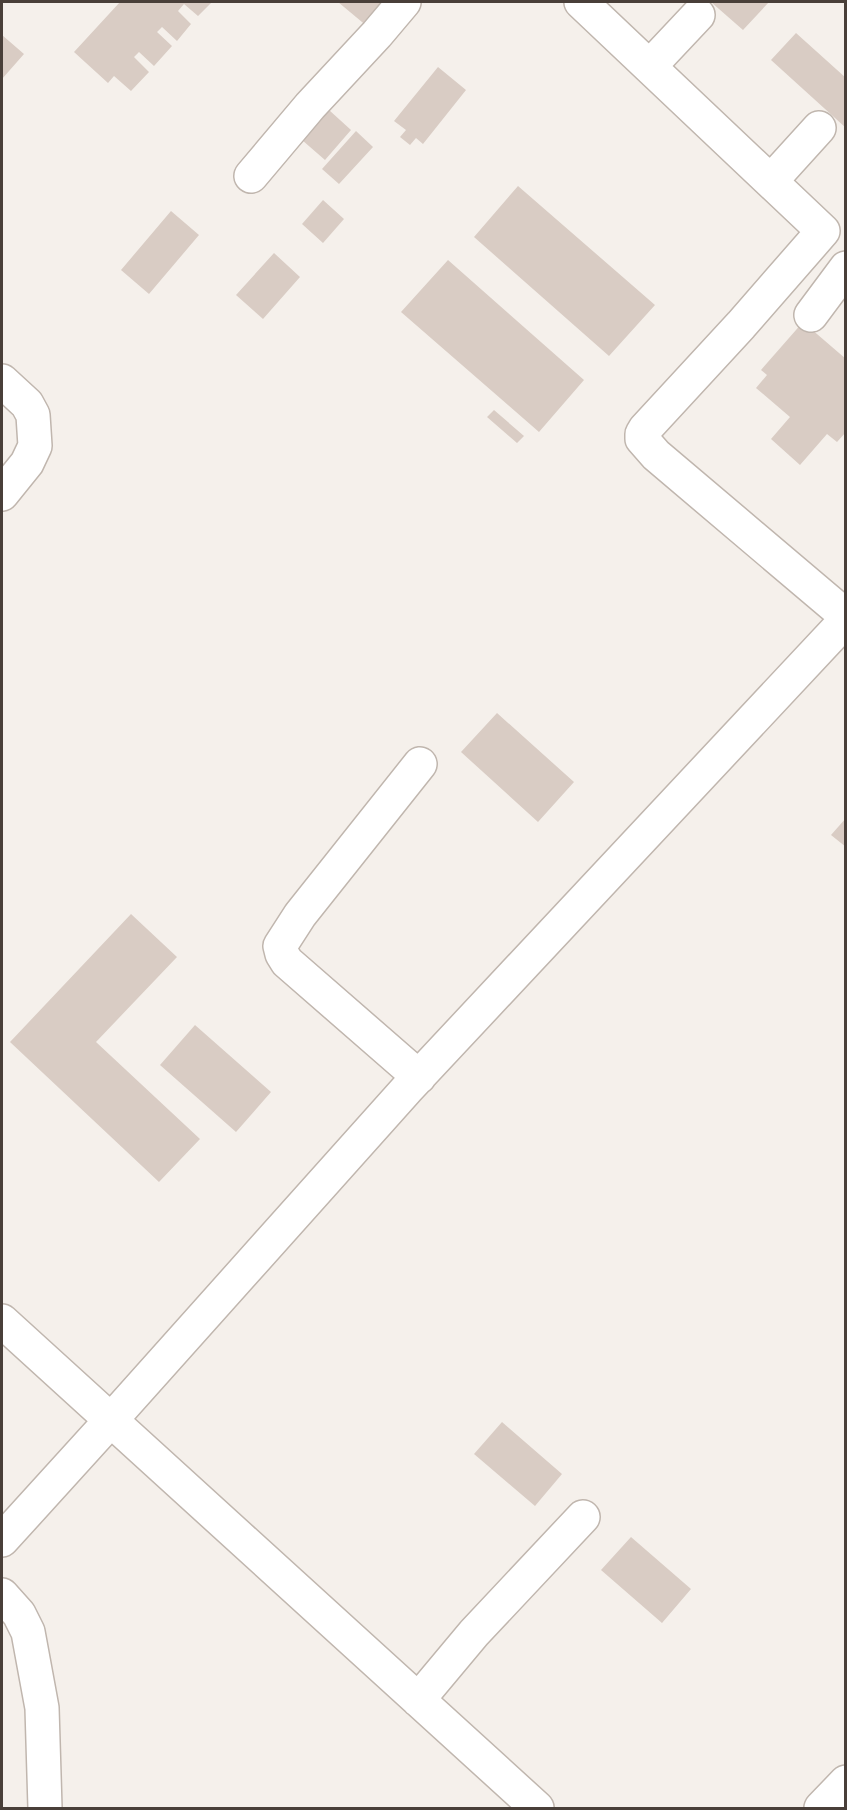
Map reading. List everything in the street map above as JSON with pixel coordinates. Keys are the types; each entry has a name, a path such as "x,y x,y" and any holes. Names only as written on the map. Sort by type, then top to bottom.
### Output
{"street":[{"path":"251,176 310,106 404,2"},
{"path":"581,2 846,254"},
{"path":"650,66 698,15"},
{"path":"771,181 819,128"},
{"path":"2,1540 419,1077 846,618 656,455 642,439 645,429 741,325 823,231"},
{"path":"811,315 846,268"},
{"path":"2,381 27,404 33,415 35,446 27,463 2,494"},
{"path":"419,1077 287,962 280,946 300,915 420,764"},
{"path":"2,1321 537,1809"},
{"path":"418,1700 474,1634 583,1517"},
{"path":"2,1595 18,1614 28,1632 42,1708 45,1809"},
{"path":"821,1809 846,1782"}],"building":[{"path":"120,2 212,2 198,16 184,4 178,11 191,24 177,41 162,27 157,32 172,46 154,66 139,52 134,57 149,72 131,91 114,76 108,83 74,52"},
{"path":"338,2 390,2 368,27"},
{"path":"711,2 769,2 743,30"},
{"path":"796,33 846,78 846,128 771,60"},
{"path":"2,35 24,54 2,79"},
{"path":"438,67 466,90 423,144 416,138 410,145 400,137 406,130 394,121"},
{"path":"329,110 351,130 325,160 302,140"},
{"path":"356,131 373,147 339,184 322,169"},
{"path":"518,186 655,305 609,356 474,237"},
{"path":"323,200 344,219 323,243 302,224"},
{"path":"171,211 199,235 149,294 121,270"},
{"path":"274,253 300,277 263,319 236,295"},
{"path":"448,260 584,380 539,432 401,312"},
{"path":"803,322 846,359 846,432 837,442 827,434 800,465 771,439 790,417 756,388 767,375 761,370"},
{"path":"494,410 524,436 517,443 487,417"},
{"path":"497,713 574,782 538,822 461,752"},
{"path":"846,818 846,847 831,835"},
{"path":"131,914 177,957 96,1042 200,1139 159,1182 10,1042"},
{"path":"195,1025 271,1092 236,1132 160,1065"},
{"path":"502,1422 562,1474 535,1506 474,1454"},
{"path":"631,1537 691,1589 662,1623 601,1570"}]}
